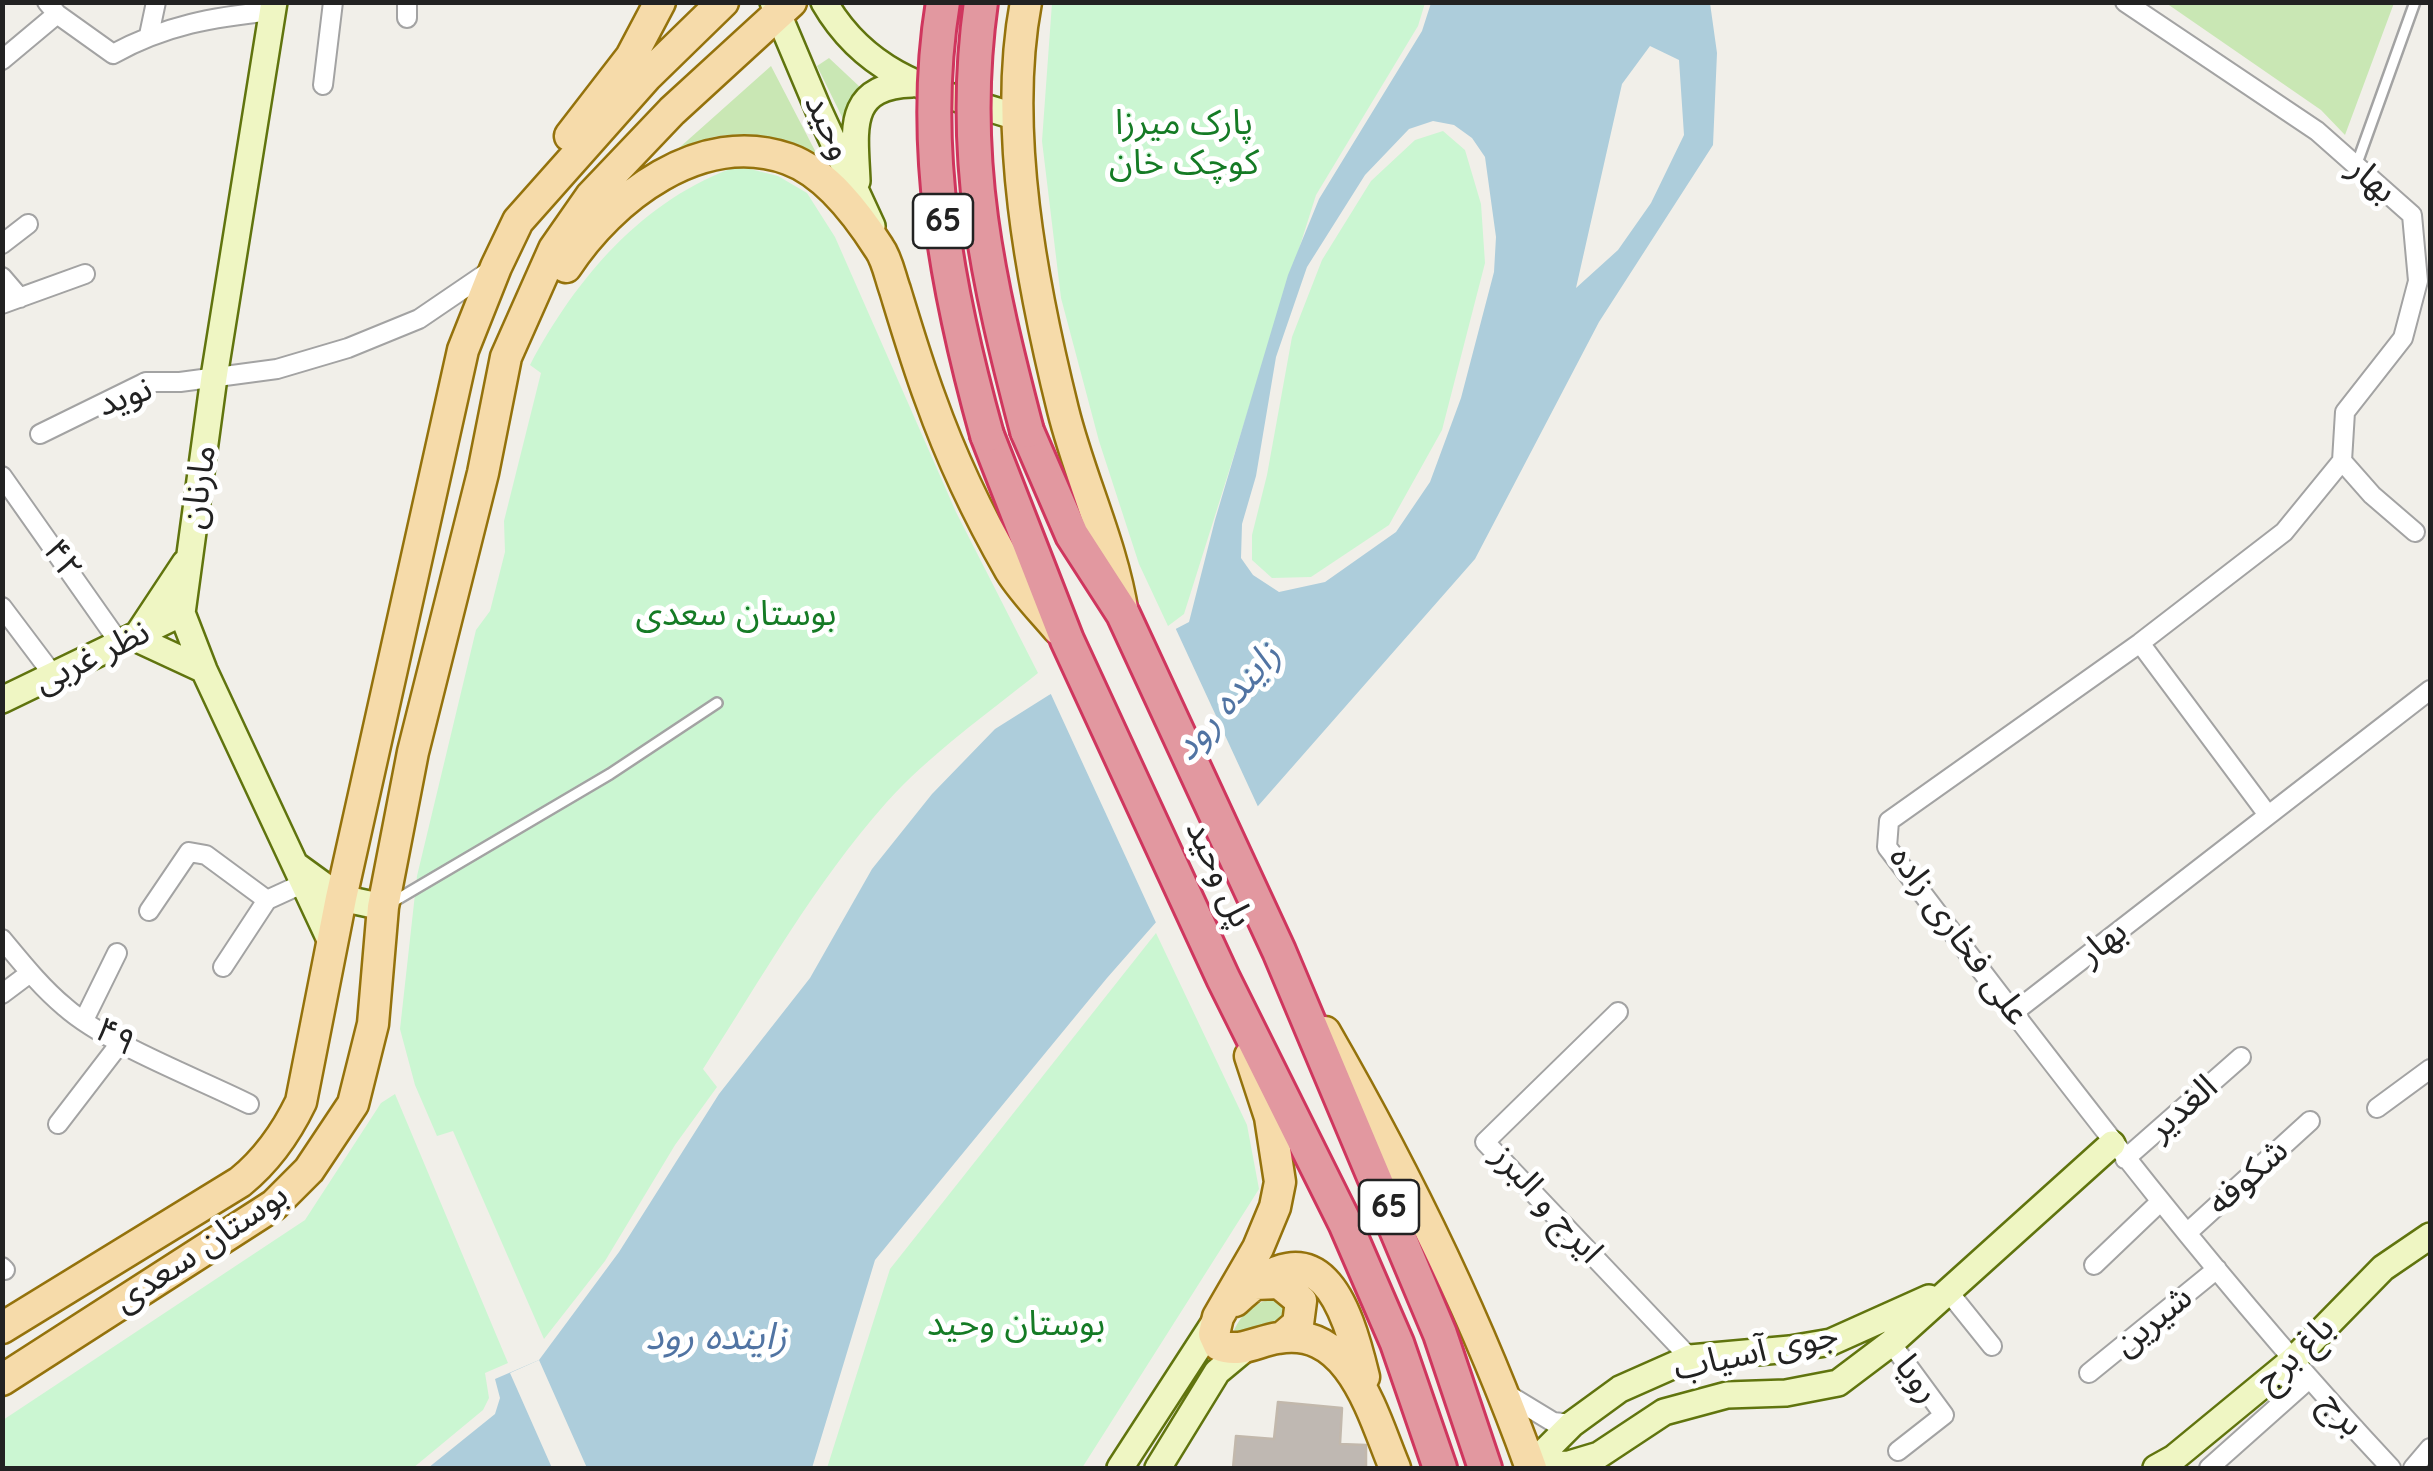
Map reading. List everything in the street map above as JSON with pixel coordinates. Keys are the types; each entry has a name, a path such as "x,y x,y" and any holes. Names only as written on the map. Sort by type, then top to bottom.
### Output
{"highway":[{"name":"65","path":"944,2 934,102 935,151 948,267 963,348 987,435 1067,640"},
{"name":"65","path":"982,2 972,104 975,186 999,326 1027,430 1072,535 1123,614"},
{"name":"پل وحید","path":"1123,614 1279,951"},
{"name":"پل وحید","path":"1067,640 1223,978"},
{"name":"65","path":"1279,951 1440,1334 1485,1468"},
{"name":"65","path":"1223,978 1345,1223 1397,1343 1440,1468"}],"main road":[{"path":"518,221 544,169 632,56 660,2"},
{"name":"بوستان سعدی","path":"2,1328 240,1182 259,1166 301,1102 340,898 462,350 518,221 646,77 723,2"},
{"name":"وحید","path":"824,2 860,50 912,84 1017,118"},
{"path":"1026,2 1020,32 1017,118 1027,226 1063,412 1117,574 1123,614"},
{"name":"مارنان","path":"273,7 214,377 182,614 204,670 332,944"},
{"name":"بوستان سعدی","path":"2,1380 274,1205 309,1170 353,1104 372,1024 383,907 413,752 483,473 506,356 554,248 591,196 672,111 781,7"},
{"name":"وحید","path":"781,7 819,111 858,190 882,251"},
{"path":"858,190 855,126 860,105 878,90 912,84"},
{"path":"506,356 584,240 638,190 695,159 724,152 788,159 817,175 842,199 882,251 931,401 968,488 1012,573 1067,640"},
{"path":"190,557 128,641 204,670"},
{"name":"نظر غربی","path":"2,700 182,614"},
{"path":"290,859 340,898 383,907"},
{"path":"1279,951 1382,1130 1427,1223 1530,1467"},
{"path":"1120,1468 1218,1317 1258,1248 1275,1207 1280,1182 1270,1117 1223,978"},
{"name":"جوی آسیاب","path":"1530,1467 1569,1464 1600,1455 1664,1412 1728,1396 1838,1383 1891,1343 1946,1290 2118,1152"},
{"name":"باغ برج","path":"2156,1468 2301,1370 2383,1268 2430,1236"},
{"path":"1374,1418 1356,1344 1332,1288 1319,1275 1302,1268 1274,1273 1218,1317 1214,1334 1219,1345 1231,1350 1284,1336 1302,1336 1336,1351 1352,1372 1395,1468"},
{"path":"83,1278 77,1290 80,1304 91,1313 105,1313"},
{"path":"1256,1284 1278,1283 1301,1301 1298,1324 1284,1336"},
{"name":"جوی آسیاب","path":"1530,1467 1572,1424 1620,1389 1690,1358 1831,1342 1946,1290"},
{"path":"36,1308 54,1322 56,1346"},
{"path":"1169,1463 1217,1372 1247,1348"}],"street":[{"path":"149,34 156,2"},
{"path":"323,85 333,2"},
{"name":"بهار","path":"2125,2 2317,132 2412,215 2418,281 2402,338 2345,412 2342,461"},
{"path":"2,60 52,8 113,54 149,34 273,7"},
{"path":"2,244 28,224"},
{"name":"نوید","path":"40,434 146,382 277,370 348,348 419,318 496,267"},
{"path":"2,278 11,301 85,274"},
{"path":"2342,461 2372,496 2415,532"},
{"name":"علی فخاری زاده","path":"2301,1370 2118,1152 1887,847 1889,820 2140,643 2284,532 2342,461"},
{"name":"۴۲","path":"2,476 128,641"},
{"path":"2,607 54,676"},
{"path":"2140,643 2268,815"},
{"name":"بهار","path":"2013,1012 2430,690"},
{"path":"150,911 189,852 206,855 267,900"},
{"path":"222,967 267,900 302,884"},
{"name":"۴۹","path":"2,939 68,1010 121,1042 249,1104"},
{"path":"84,1020 117,952"},
{"path":"2,994 30,973"},
{"name":"ایرج و البرز","path":"1618,1012 1485,1142 1690,1358"},
{"path":"58,1124 121,1042"},
{"name":"الغدیر","path":"2118,1152 2241,1056"},
{"path":"2378,1108 2425,1074 2430,1096"},
{"name":"شکوفه","path":"2186,1234 2310,1121"},
{"path":"2094,1265 2160,1202"},
{"name":"شیرین","path":"2089,1373 2217,1269"},
{"path":"1946,1290 1992,1346"},
{"name":"رویا","path":"1891,1343 1944,1414 1898,1451"},
{"path":"2208,1468 2301,1370"},
{"name":"برج","path":"2301,1370 2391,1468"},
{"path":"1500,1390 1553,1422 1572,1424"},
{"path":"2414,1468 2430,1448"}],"lane":[{"path":"2356,166 2415,2"},
{"path":"383,907 610,774 717,704"}],"green space":[{"name":"پارک میرزا کوچک خان","path":"1052,3 1425,3 1418,26 1316,195 1184,614 1168,626 1139,564 1099,441 1061,298 1042,141"},
{"path":"2166,3 2394,3 2345,135 2321,110"},
{"path":"829,58 861,88 844,121 817,66"},
{"path":"771,66 825,170 784,146 738,135 706,139 670,156"},
{"path":"1443,131 1465,150 1481,204 1485,263 1442,430 1389,525 1311,577 1272,578 1252,560 1252,535 1292,337 1322,260 1371,181 1415,140"},
{"name":"بوستان سعدی","path":"738,166 778,176 807,193 835,237 956,512 1038,673 921,768 886,803 836,866 703,1069 717,1087 675,1145 605,1261 544,1339 453,1131 437,1136 415,1085 400,1029 417,876 476,630 490,611 505,552 504,521 541,373 530,365 569,302 616,245 672,199"},
{"name":"بوستان وحید","path":"1156,933 1247,1125 1259,1189 1082,1468 827,1468 890,1269"},
{"path":"395,1094 508,1363 485,1373 489,1398 483,1410 413,1468 3,1468 3,1420 305,1220 381,1103"},
{"path":"1268,1300 1280,1301 1284,1317 1280,1322 1242,1334 1234,1330 1248,1311"}],"water":[{"name":"زاینده رود","path":"1431,3 1710,3 1717,53 1713,145 1599,322 1475,559 1107,978 875,1260 812,1468 428,1468 495,1414 500,1398 495,1379 539,1360 619,1252 719,1094 810,978 872,869 932,794 995,729 1049,695 1189,622 1288,275 1319,199 1422,31","holes":["1650,46 1679,60 1684,135 1651,203 1618,250 1576,288 1622,84","1433,121 1454,125 1472,138 1485,157 1496,237 1494,272 1461,398 1430,482 1396,532 1325,582 1279,592 1253,575 1241,558 1242,524 1256,476 1276,357 1307,267 1365,175 1409,129"]}],"pier":[{"path":"1174,625 1260,811 1158,927 1049,690"},
{"path":"539,1360 587,1468 552,1468 510,1373"}],"building":[{"path":"1278,1402 1342,1408 1340,1444 1366,1445 1366,1468 1233,1468 1236,1436 1274,1439"}]}
